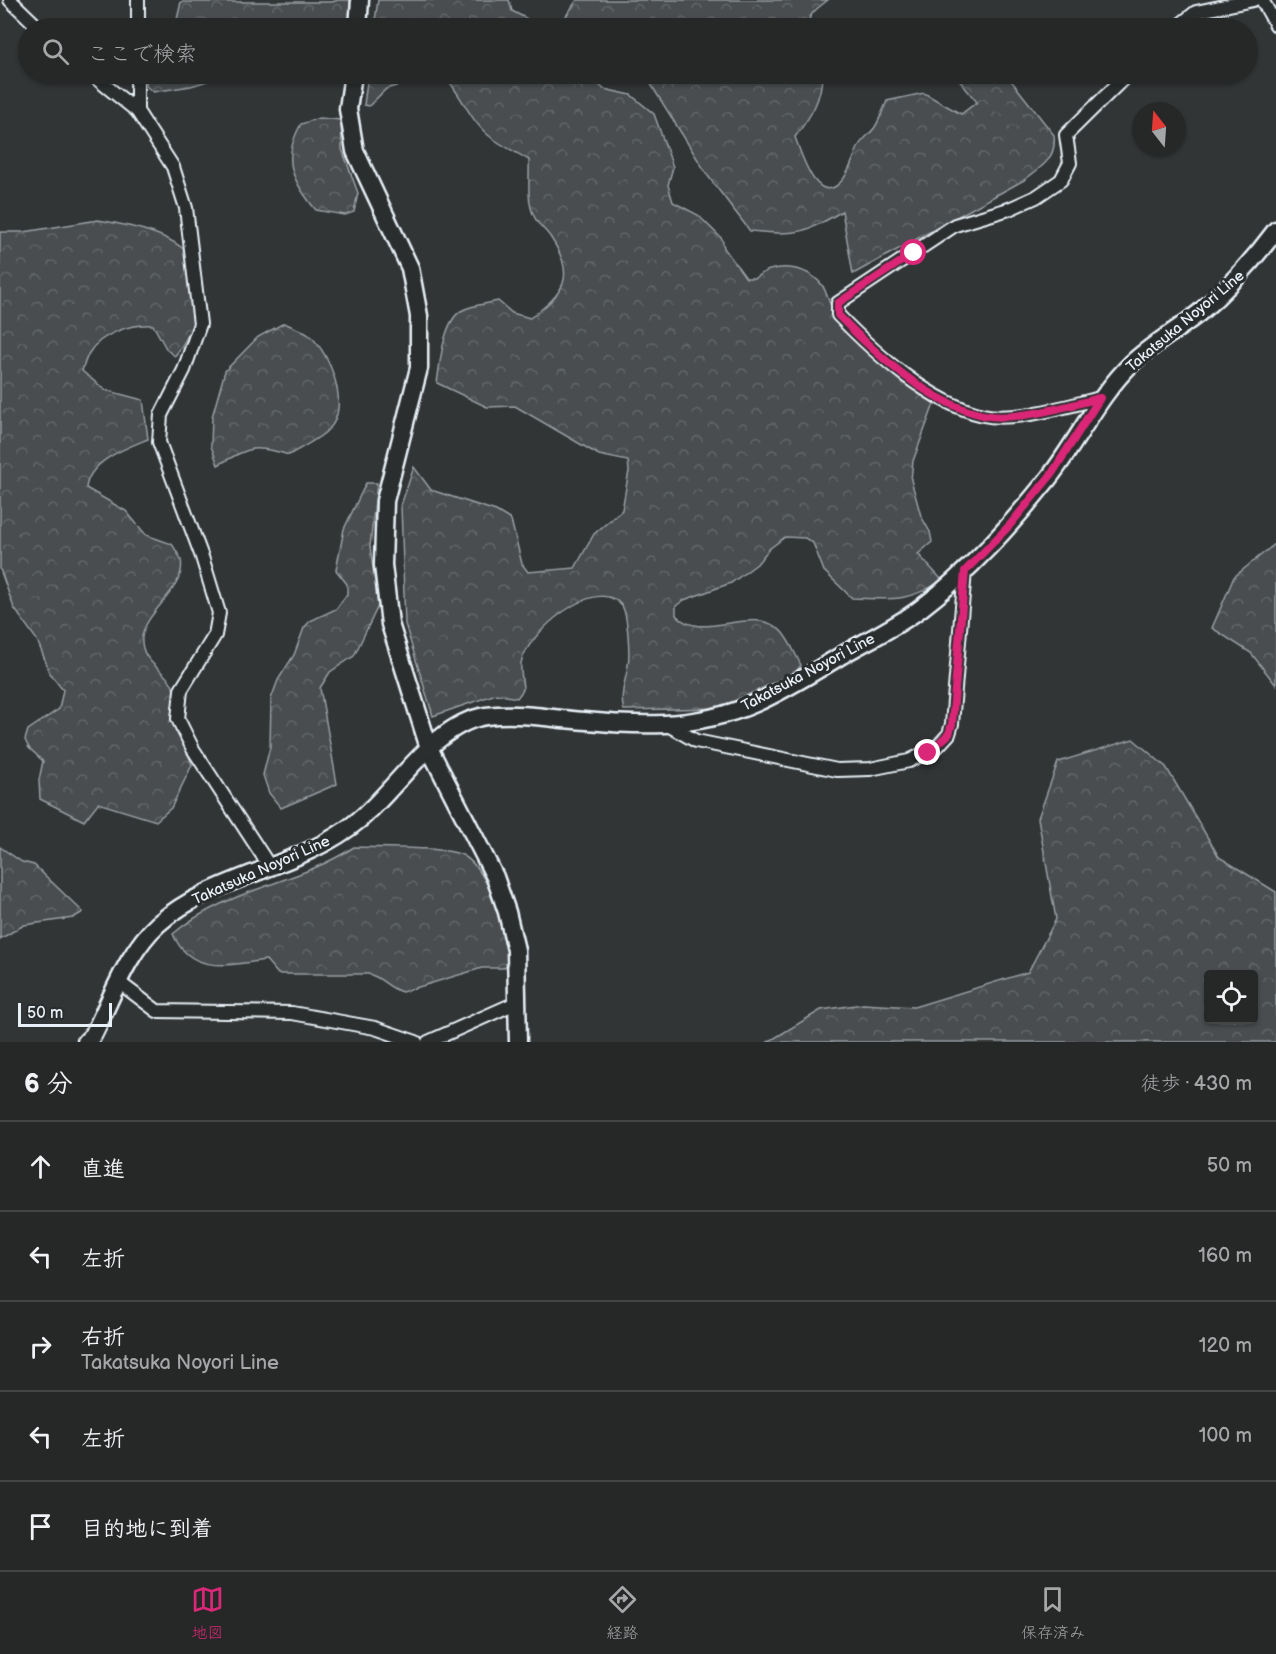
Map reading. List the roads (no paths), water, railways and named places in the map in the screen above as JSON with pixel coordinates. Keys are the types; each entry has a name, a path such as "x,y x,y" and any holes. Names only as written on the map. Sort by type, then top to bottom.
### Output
{"main road":[{"path":"359,18 360,0"},
{"path":"352,84 348,109 355,151 410,267 419,316 419,368 384,501 383,565 390,624 429,748 495,877 504,903 516,950 518,1042"},
{"name":"Takatsuka Noyori Line","path":"86,1042 93,1035 134,952 156,926 184,904 332,841 360,820 429,748 459,726 483,716 519,715 633,725 668,725 714,719 757,702 918,610 965,571 1009,526 1051,475 1100,398 1134,361 1198,314 1246,271 1276,230"}],"street":[{"path":"10,0 29,18"},
{"path":"138,0 138,18"},
{"path":"1188,18 1196,12 1253,0"},
{"path":"1262,0 1276,25"},
{"path":"103,84 137,111 173,167 186,208 200,324 184,370 160,415 159,442 202,557 219,613 215,635 181,690 178,719 193,749 270,867"},
{"path":"137,84 137,111"},
{"path":"1100,398 1031,414 984,415 923,390 838,315 838,303 956,225 1009,209 1036,197 1061,180 1070,164 1065,135 1118,84"},
{"path":"668,725 696,741 837,770 870,770 909,761 928,753 949,734 952,724 965,571"},
{"path":"120,982 157,1011 292,1013 375,1028 416,1042"},
{"path":"428,1042 518,1002"}]}
